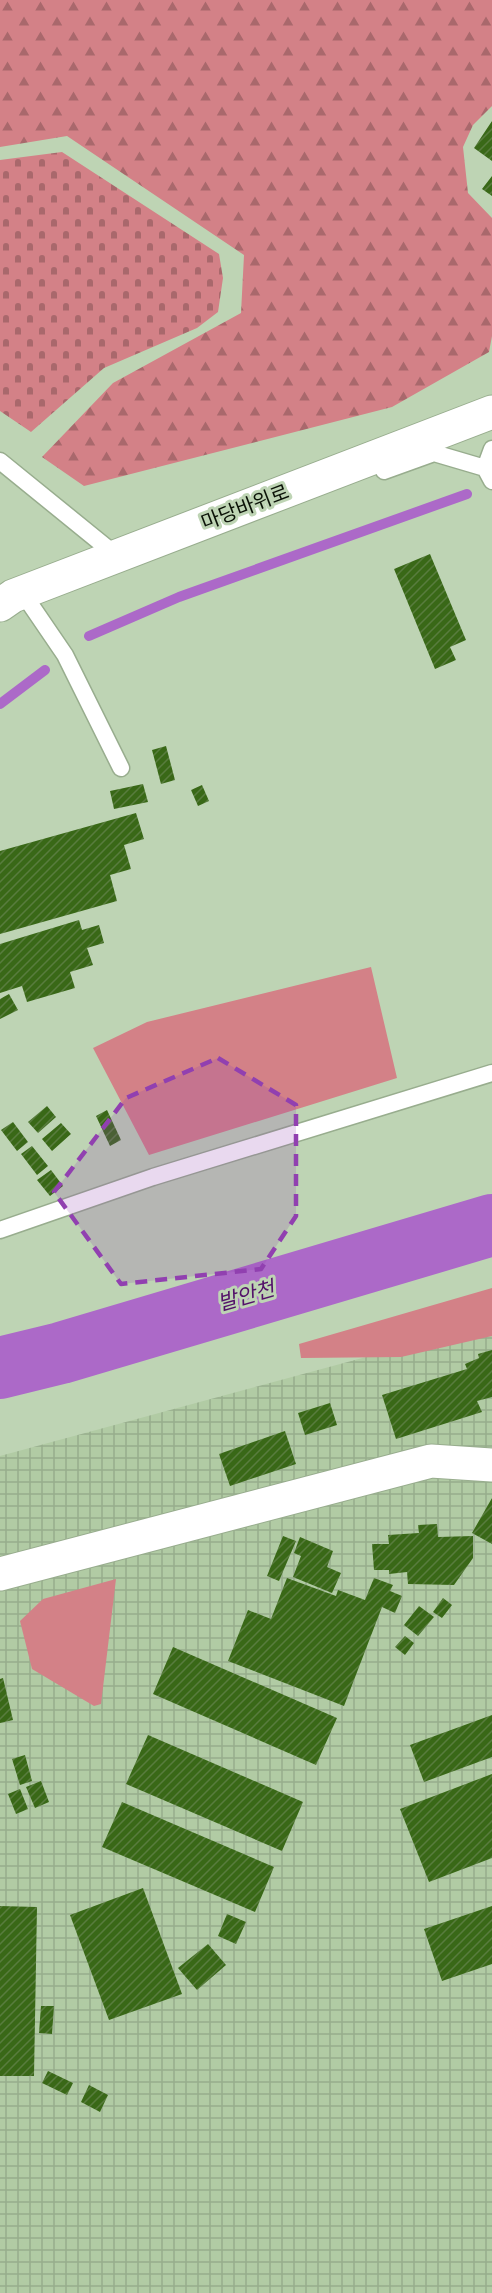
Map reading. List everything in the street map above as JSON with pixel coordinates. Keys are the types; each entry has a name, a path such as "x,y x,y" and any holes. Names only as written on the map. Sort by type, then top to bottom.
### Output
{"main road":[{"name":"마당바위로","path":"11,599 492,412"},
{"path":"0,1574 431,1461 492,1464"}],"lane":[{"path":"321,477 366,477 434,453 489,475 492,449"},
{"path":"0,461 117,556"},
{"path":"11,599 65,655 121,768"},
{"path":"0,1230 153,1177 492,1073"}],"highlighted area":[{"path":"218,1058 296,1105 296,1216 261,1269 121,1284 54,1192 126,1098"}],"shaded area":[{"path":"492,1323 492,2293 0,2293 0,1456"}],"green space":[{"path":"0,0 492,0 492,106 473,125 463,147 468,193 492,218 492,336 489,352 392,407 84,486 42,457 113,383 241,313 244,255 67,136 0,147"},
{"path":"62,152 219,254 223,278 218,312 197,328 104,368 31,432 0,411 0,160"},
{"path":"371,967 397,1078 149,1155 93,1048 147,1022"},
{"path":"492,1288 492,1336 401,1357 301,1358 299,1344"},
{"path":"116,1579 101,1704 94,1706 32,1669 20,1621 43,1599"}],"building":[{"path":"492,121 492,161 474,148"},
{"path":"492,176 492,196 482,189"},
{"path":"430,554 466,640 450,647 456,660 435,669 394,569"},
{"path":"166,746 175,780 161,784 152,750"},
{"path":"143,784 148,802 114,809 110,791"},
{"path":"202,785 209,801 198,806 191,790"},
{"path":"136,813 144,839 124,845 131,869 110,875 117,901 0,934 0,851"},
{"path":"79,920 82,930 99,925 104,943 87,948 93,965 70,972 75,988 27,1002 22,986 0,993 0,944"},
{"path":"9,994 18,1010 0,1019 0,999"},
{"path":"47,1106 56,1117 38,1133 28,1122"},
{"path":"107,1110 121,1140 110,1146 96,1116"},
{"path":"13,1122 28,1142 17,1151 1,1130"},
{"path":"61,1123 71,1134 52,1151 42,1139"},
{"path":"32,1146 48,1166 37,1175 21,1154"},
{"path":"51,1170 63,1186 50,1196 37,1180"},
{"path":"492,1350 492,1397 477,1401 482,1412 396,1439 382,1395 467,1369 465,1364 479,1358 478,1354"},
{"path":"330,1403 337,1425 305,1435 298,1413"},
{"path":"285,1431 296,1464 230,1486 219,1454"},
{"path":"492,1498 492,1544 472,1533"},
{"path":"437,1524 438,1537 473,1536 473,1558 454,1585 408,1584 407,1572 389,1574 389,1570 374,1570 372,1544 389,1544 388,1535 419,1533 418,1525"},
{"path":"283,1536 296,1541 279,1581 267,1576"},
{"path":"300,1537 333,1551 327,1567 341,1573 332,1593 293,1577 301,1556 294,1553"},
{"path":"287,1578 336,1596 338,1590 365,1600 374,1578 393,1585 390,1591 402,1596 395,1613 382,1607 344,1706 228,1661 248,1610 271,1619"},
{"path":"443,1598 452,1605 442,1618 433,1612"},
{"path":"419,1606 434,1617 418,1636 404,1625"},
{"path":"405,1636 414,1643 405,1655 395,1647"},
{"path":"173,1647 337,1718 316,1765 153,1694"},
{"path":"3,1678 13,1720 0,1723 0,1679"},
{"path":"492,1715 492,1757 424,1782 410,1745"},
{"path":"148,1735 303,1802 282,1851 126,1784"},
{"path":"25,1755 32,1781 20,1785 12,1759"},
{"path":"492,1774 492,1858 429,1882 400,1809"},
{"path":"41,1781 49,1802 35,1808 26,1787"},
{"path":"20,1789 28,1809 16,1814 8,1794"},
{"path":"122,1802 274,1867 255,1912 102,1847"},
{"path":"143,1888 182,1994 109,2020 70,1915"},
{"path":"0,1906 37,1907 34,2076 0,2076"},
{"path":"492,1906 492,1964 442,1981 424,1929"},
{"path":"227,1914 246,1922 236,1944 218,1936"},
{"path":"208,1944 226,1965 197,1990 178,1968"},
{"path":"41,2006 54,2006 52,2034 39,2033"},
{"path":"48,2071 73,2083 67,2095 42,2083"},
{"path":"89,2085 108,2095 100,2112 81,2102"}],"waterway":[{"path":"89,636 179,597 467,494"},
{"path":"0,704 45,670"},
{"name":"발안천","path":"0,1368 61,1353 492,1225"}]}
